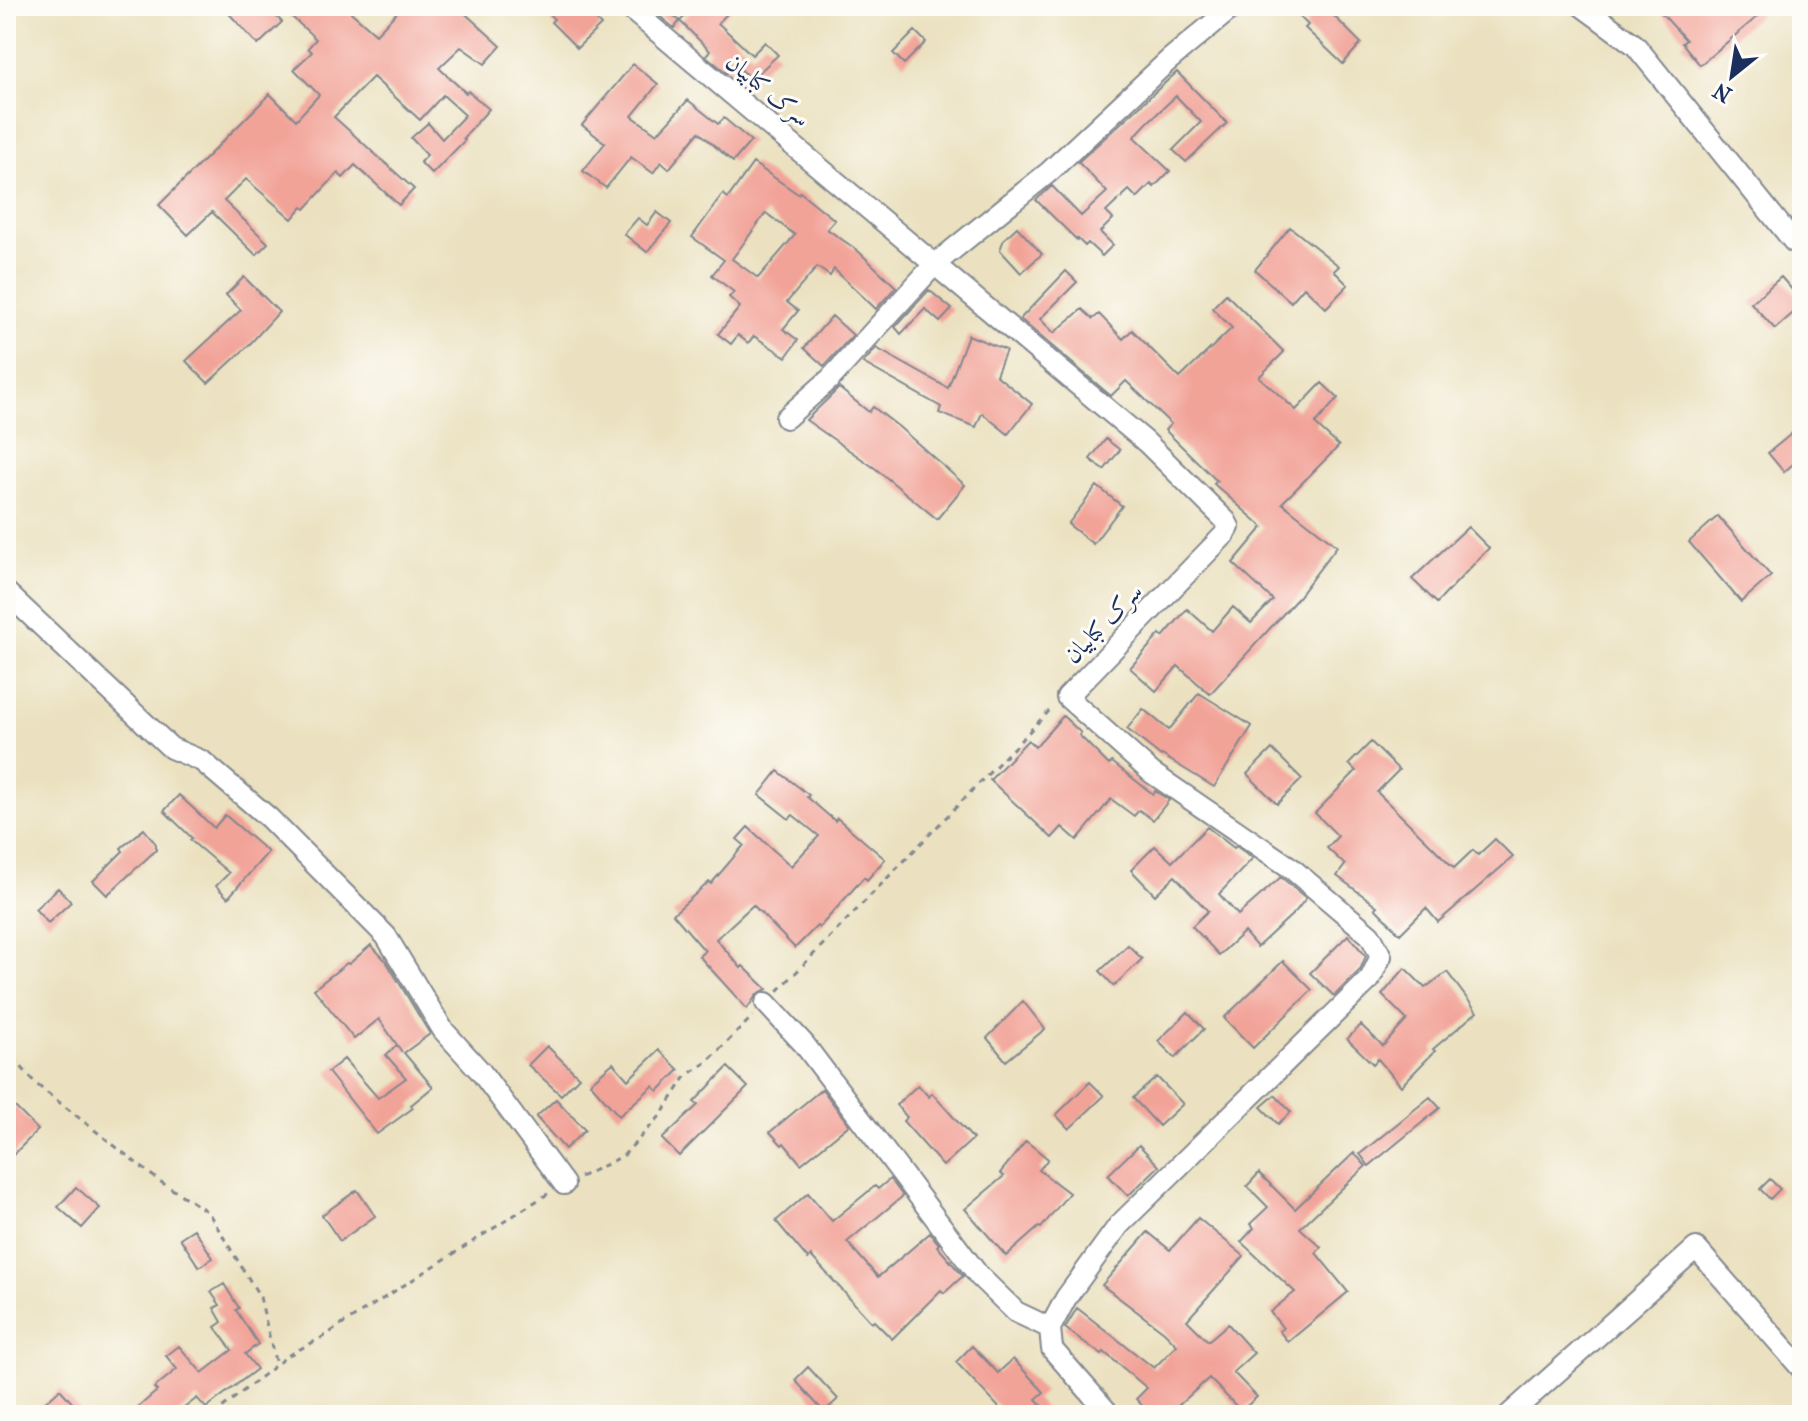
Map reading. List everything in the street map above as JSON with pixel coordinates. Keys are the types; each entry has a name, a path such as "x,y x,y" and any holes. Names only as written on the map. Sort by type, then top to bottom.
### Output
{"street":[{"name":"سرک کبابیان","path":"627,6 1146,442 1226,521 1229,527 1225,534 1067,697 1152,773 1291,868 1370,935 1381,956 1370,979 1119,1225 1066,1298 1050,1328"},
{"path":"786,418 830,379 935,264 1049,172 1169,60 1234,6"},
{"path":"1582,6 1635,45 1794,242 1802,238"},
{"path":"6,592 171,748 202,761 269,818 386,936 443,1030 481,1072 564,1184"},
{"path":"766,1003 804,1044 979,1276 1016,1312 1050,1328 1052,1349 1110,1415"},
{"path":"1509,1415 1696,1248 1802,1369"}],"path":[{"path":"213,1415 276,1365 564,1184 623,1156 661,1115 687,1075 707,1062 1049,710 1067,697"},
{"path":"6,1049 36,1084 158,1180 208,1212 260,1297 276,1365"}],"building":[{"path":"222,6 266,6 282,22 258,45"},
{"path":"280,6 344,6 376,34 403,6 457,6 501,46 485,64 461,47 439,68 489,109 432,174 420,162 427,155 411,138 428,123 442,139 465,115 443,95 420,120 373,77 334,117 414,189 399,205 355,165 343,178 338,173 292,219 246,179 224,201 268,243 256,255 212,212 188,235 159,205 270,94 296,120 319,95 294,69 312,52 308,48 316,39"},
{"path":"540,6 583,6 601,25 577,48"},
{"path":"647,6 662,6 680,21 674,28"},
{"path":"696,6 735,6 718,23 752,55 765,42 778,55 751,80 736,64 727,73 706,56 710,51 680,21"},
{"path":"1289,6 1324,6 1361,43 1343,64 1305,28 1308,25"},
{"path":"1655,6 1770,6 1700,65 1682,43 1686,40"},
{"path":"915,31 926,42 904,64 893,53"},
{"path":"633,64 658,84 632,116 657,134 688,100 718,124 724,118 751,141 733,162 699,132 669,169 661,162 653,173 631,157 606,188 583,171 605,143 582,125"},
{"path":"1177,72 1227,123 1186,162 1173,150 1201,122 1176,96 1147,123 1134,137 1170,171 1137,198 1129,190 1106,212 1113,219 1100,232 1113,245 1102,256 1088,243 1085,246 1077,240 1036,200 1052,186 1081,216 1107,192 1078,162"},
{"path":"753,163 798,194 800,192 835,220 827,229 857,250 896,287 876,309 834,269 830,276 817,267 787,302 798,311 783,329 798,340 786,357 754,336 748,343 738,335 731,344 718,334 740,307 729,297 734,292 712,275 724,260 692,237 723,194 728,198","holes":["766,213 795,235 758,278 732,259"]},
{"path":"657,212 671,223 647,252 624,234 638,218 647,225"},
{"path":"1017,227 1042,254 1021,273 1000,250 1004,239"},
{"path":"1290,227 1339,266 1334,271 1348,285 1326,308 1304,287 1291,302 1255,270"},
{"path":"1066,271 1077,282 1040,319 1054,333 1082,309 1093,319 1099,314 1123,339 1132,330 1180,378 1232,328 1212,308 1226,294 1284,352 1259,377 1296,410 1322,383 1338,398 1315,424 1339,446 1282,503 1337,546 1295,601 1210,694 1178,666 1156,691 1130,668 1187,609 1212,631 1233,607 1251,623 1273,600 1233,563 1263,527 1214,484 1217,481 1165,430 1171,424 1126,381 1111,396 1020,319"},
{"path":"244,277 279,312 208,383 186,361 241,310 226,295"},
{"path":"1781,277 1802,305 1775,329 1751,303"},
{"path":"929,290 952,309 940,322 925,309 901,334 895,327"},
{"path":"832,316 853,335 824,366 804,348"},
{"path":"968,335 1006,350 996,375 1032,404 1008,434 982,413 976,427 939,413 941,407 863,363 876,348 948,388"},
{"path":"839,388 869,412 873,407 899,427 965,485 937,519 876,469 806,420"},
{"path":"1802,425 1802,475 1793,464 1784,472 1768,453"},
{"path":"1106,439 1120,450 1104,470 1090,459"},
{"path":"1097,486 1122,506 1093,544 1068,524"},
{"path":"1718,516 1771,576 1741,602 1689,542"},
{"path":"1468,527 1489,548 1437,603 1412,579"},
{"path":"1199,693 1252,726 1214,787 1161,756 1127,729 1143,709 1169,730"},
{"path":"1063,716 1109,765 1112,762 1153,794 1155,791 1169,800 1153,820 1139,810 1134,816 1111,799 1077,840 1062,827 1052,838 990,780 1028,740 1035,747"},
{"path":"1371,742 1399,770 1377,792 1454,868 1473,850 1478,855 1495,839 1513,857 1438,922 1426,908 1400,934 1375,908 1377,906 1337,876 1345,865 1327,848 1338,836 1315,813 1356,771 1349,764"},
{"path":"1272,749 1302,779 1277,804 1247,774"},
{"path":"778,771 809,795 807,797 835,821 837,818 885,859 867,880 864,877 819,928 817,926 795,948 753,905 716,939 741,968 743,966 767,989 757,994 747,1009 699,956 705,951 673,914 709,882 711,884 744,845 737,839 748,827 791,866 819,836 793,815 789,819 759,795"},
{"path":"179,795 214,828 225,815 268,852 228,898 216,886 229,873 190,840 192,838 164,811"},
{"path":"1207,827 1253,858 1219,894 1238,915 1281,877 1306,898 1257,947 1244,932 1219,955 1192,926 1208,911 1175,876 1155,895 1131,870 1155,846 1172,862"},
{"path":"144,829 156,844 156,850 107,895 93,881 123,851 121,848"},
{"path":"58,888 71,902 48,923 35,909"},
{"path":"1348,935 1366,956 1360,970 1334,996 1310,973"},
{"path":"371,945 386,961 430,1034 404,1053 433,1087 411,1105 413,1108 377,1134 328,1072 344,1059 378,1098 406,1078 386,1055 397,1045 402,1052 379,1019 354,1039 314,989"},
{"path":"1128,945 1142,959 1114,986 1100,971"},
{"path":"1283,961 1312,990 1253,1048 1224,1018"},
{"path":"1405,968 1425,988 1447,972 1477,1012 1433,1049 1435,1051 1401,1086 1378,1059 1373,1064 1347,1039 1361,1025 1383,1046 1407,1020 1382,995"},
{"path":"1023,1001 1045,1029 1006,1061 987,1038"},
{"path":"1188,1012 1204,1029 1175,1058 1158,1041"},
{"path":"547,1046 579,1077 561,1095 528,1065"},
{"path":"659,1050 679,1070 658,1091 653,1086 619,1116 590,1083 613,1063 628,1080"},
{"path":"728,1067 748,1087 679,1156 662,1139 698,1105 694,1102"},
{"path":"1157,1077 1183,1104 1159,1126 1133,1098"},
{"path":"1090,1082 1104,1096 1069,1129 1056,1115"},
{"path":"918,1085 929,1097 932,1093 973,1139 943,1166 903,1121 907,1117 896,1105"},
{"path":"822,1089 849,1125 801,1164 784,1143 782,1145 770,1132"},
{"path":"1275,1095 1291,1112 1278,1124 1261,1107"},
{"path":"1430,1097 1440,1108 1369,1166 1360,1154"},
{"path":"556,1099 585,1130 565,1149 536,1117"},
{"path":"14,1106 38,1130 6,1162 6,1114"},
{"path":"1026,1141 1048,1159 1039,1170 1069,1193 1041,1228 1006,1256 965,1209 1004,1176 1000,1173"},
{"path":"1139,1145 1159,1166 1128,1196 1108,1175"},
{"path":"1354,1153 1366,1166 1300,1228 1321,1247 1316,1253 1348,1292 1288,1342 1279,1331 1283,1328 1270,1312 1295,1292 1241,1242 1254,1228 1250,1224 1268,1207 1247,1186 1259,1173 1295,1209"},
{"path":"890,1179 903,1196 847,1242 878,1277 930,1233 963,1276 944,1293 941,1290 892,1339 874,1321 872,1323 811,1256 808,1259 776,1221 808,1193 832,1221 875,1186 878,1189"},
{"path":"1770,1179 1780,1189 1770,1199 1760,1189"},
{"path":"76,1187 100,1208 82,1228 58,1207"},
{"path":"357,1190 375,1216 340,1241 322,1215"},
{"path":"1198,1218 1244,1256 1187,1320 1208,1341 1228,1324 1254,1353 1233,1372 1257,1397 1241,1411 1209,1378 1168,1415 1151,1415 1136,1399 1147,1388 1104,1352 1102,1355 1065,1328 1077,1308 1154,1368 1177,1345 1102,1285 1148,1232 1170,1250"},
{"path":"194,1229 213,1258 199,1267 180,1238"},
{"path":"224,1284 258,1344 245,1354 257,1369 206,1408 197,1398 175,1415 129,1415 177,1369 166,1356 179,1346 202,1373 232,1350 215,1327 222,1322 214,1308 220,1305 211,1292"},
{"path":"972,1346 998,1373 1013,1359 1044,1392 1036,1399 1051,1415 1006,1415 956,1362"},
{"path":"808,1367 838,1399 824,1412 795,1380"},
{"path":"60,1389 83,1415 50,1415 42,1405"}]}
